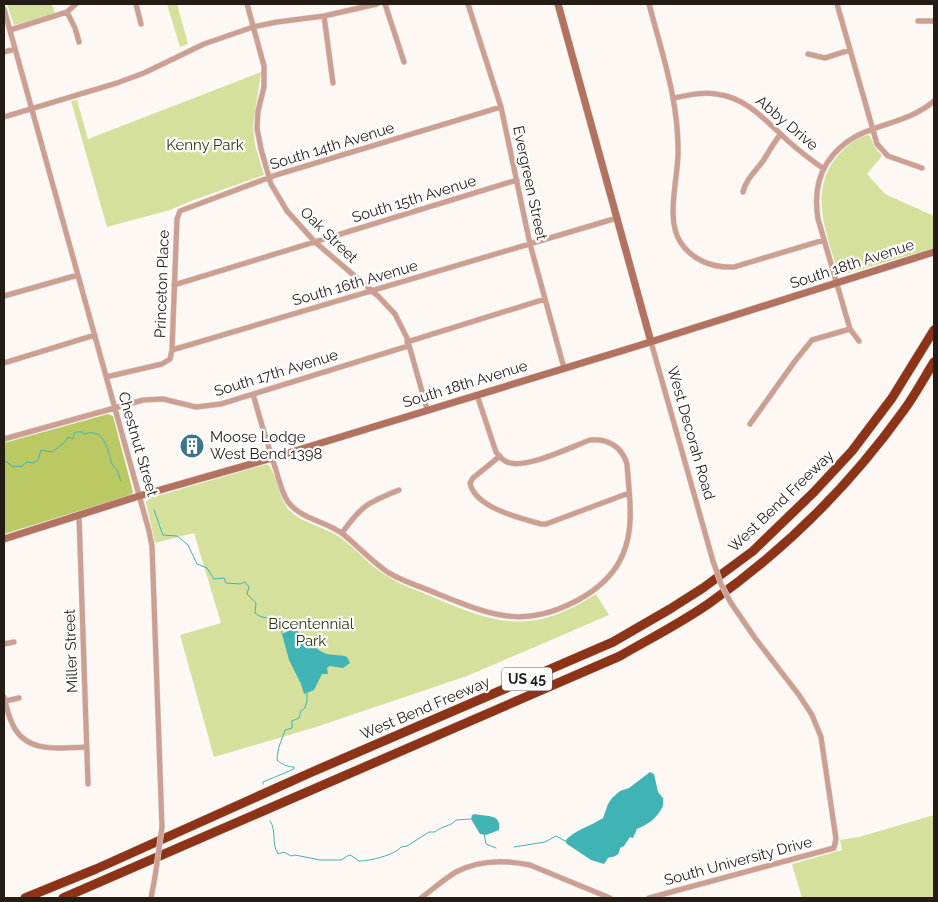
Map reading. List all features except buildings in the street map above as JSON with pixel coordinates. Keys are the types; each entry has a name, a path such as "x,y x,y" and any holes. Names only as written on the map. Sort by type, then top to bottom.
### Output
{"highway":[{"name":"West Bend Freeway","path":"25,898 96,869 312,772 613,642 670,609 703,588 753,551 814,492 852,451 886,405 934,330"},
{"name":"West Bend Freeway","path":"63,898 611,660 683,620 712,602 787,542 827,503 864,463 906,409 934,362"}],"street":[{"path":"10,30 67,12 76,4"},
{"path":"136,4 141,24"},
{"name":"Oak Street","path":"247,4 261,51 265,76 258,110 258,139 276,196 315,242 372,291 395,314 402,325 427,409"},
{"path":"4,117 126,80 204,44 253,27 324,16 377,4"},
{"path":"385,4 404,62"},
{"name":"Evergreen Street","path":"468,4 501,107 530,244 564,368"},
{"name":"West Decorah Road","path":"558,4 713,561 721,584 731,603 812,715 821,737 836,839 834,848"},
{"path":"649,4 674,98 677,120 678,152 672,214 674,227 681,243 690,253 701,260 715,266 734,267 824,240"},
{"path":"837,4 877,144 884,153 896,160 922,168"},
{"name":"Chestnut Street","path":"4,9 152,546 162,827 151,898"},
{"path":"67,12 79,42"},
{"path":"324,16 333,83"},
{"path":"918,21 934,21"},
{"path":"4,52 15,49"},
{"path":"808,54 825,58 850,50"},
{"name":"Abby Drive","path":"674,98 699,93 717,94 745,103 807,157 824,168"},
{"path":"859,341 850,329 836,284 816,206 817,192 824,168 831,157 844,144 859,134 913,115 934,102"},
{"name":"South 14th Avenue","path":"177,219 180,211 269,178 501,107"},
{"path":"743,192 748,179 764,160 771,145 781,134"},
{"name":"South 15th Avenue","path":"174,285 517,180"},
{"name":"South 16th Avenue","path":"106,377 162,364 170,359 172,350 617,218"},
{"name":"Princeton Place","path":"172,350 177,219"},
{"name":"South 18th Avenue","path":"4,539 139,496 272,458 651,342 934,252"},
{"path":"4,296 78,275"},
{"name":"South 17th Avenue","path":"4,439 144,400 163,399 196,407 221,404 545,299"},
{"path":"750,424 812,340 850,329"},
{"path":"4,363 95,335"},
{"path":"253,394 287,500 295,510 342,533 376,564 392,575 482,612 504,616 542,615 566,607 595,590 614,570 623,555 630,524 625,456 619,448 599,439 590,440 525,464 508,463 500,456 492,444 477,395"},
{"path":"500,456 473,478 470,483 471,488 483,502 510,516 546,524 629,493"},
{"path":"342,533 356,514 370,502 399,490"},
{"name":"Miller Street","path":"79,516 88,784"},
{"path":"4,644 14,642"},
{"path":"18,698 4,699 12,724 21,738 34,746 48,748 87,747"},
{"name":"South University Drive","path":"649,898 834,848"},
{"path":"421,898 462,869 486,863 509,862 530,865 610,898"}],"green space":[{"path":"7,4 52,4 55,14 14,25"},
{"path":"167,4 177,4 188,44 180,47"},
{"name":"Kenny Park","path":"261,72 253,126 255,145 264,175 170,210 107,227 71,101 77,100 88,139"},
{"path":"868,135 882,156 867,174 885,194 934,216 934,248 842,275 837,269 824,223 822,193 831,165 842,151 854,141"},
{"path":"108,414 113,416 133,492 131,495 4,534 4,443"},
{"name":"Bicentennial Park","path":"267,464 290,511 341,538 387,576 407,586 458,608 498,620 517,622 554,615 574,607 596,594 609,615 467,676 313,728 214,757 180,635 221,623 194,533 155,543 146,502 150,498"},
{"path":"934,815 934,898 802,898 792,864 842,850 840,840 859,837"}],"water":[{"path":"293,629 319,650 327,654 347,657 350,663 343,668 330,666 327,668 328,674 322,674 314,690 304,694 289,660 282,634"},
{"path":"650,772 654,774 658,792 663,798 663,806 652,820 637,829 633,838 630,837 624,846 620,848 617,855 608,858 604,864 591,860 567,844 565,841 573,834 603,818 608,804 620,791 629,788"},
{"path":"472,815 496,818 499,830 486,835 480,834 471,819"}],"waterway":[{"path":"4,460 13,467 22,466 27,462 33,463 38,460 41,450 52,452 65,442 68,437 73,439 75,432 92,433 97,434 104,441 112,464 117,470 121,481"},
{"path":"154,510 163,535 177,536 188,545 197,564 207,568 214,579 224,578 226,583 240,584 245,582 249,587 247,594 256,603 255,613 277,622 282,634"},
{"path":"263,784 263,782 294,769 294,767 280,763 277,760 278,751 285,730 292,728 292,721 299,718 301,711 305,708 307,693"},
{"path":"270,821 278,854 284,852 291,856 295,855 320,860 341,860 349,855 359,861 388,855 429,832 435,832 452,824 456,820 471,819"},
{"path":"484,834 486,844 496,848"},
{"path":"514,847 545,842 556,836 565,841"}],"place":[{"name":"Moose Lodge West Bend 1398","path":"192,446"}]}
